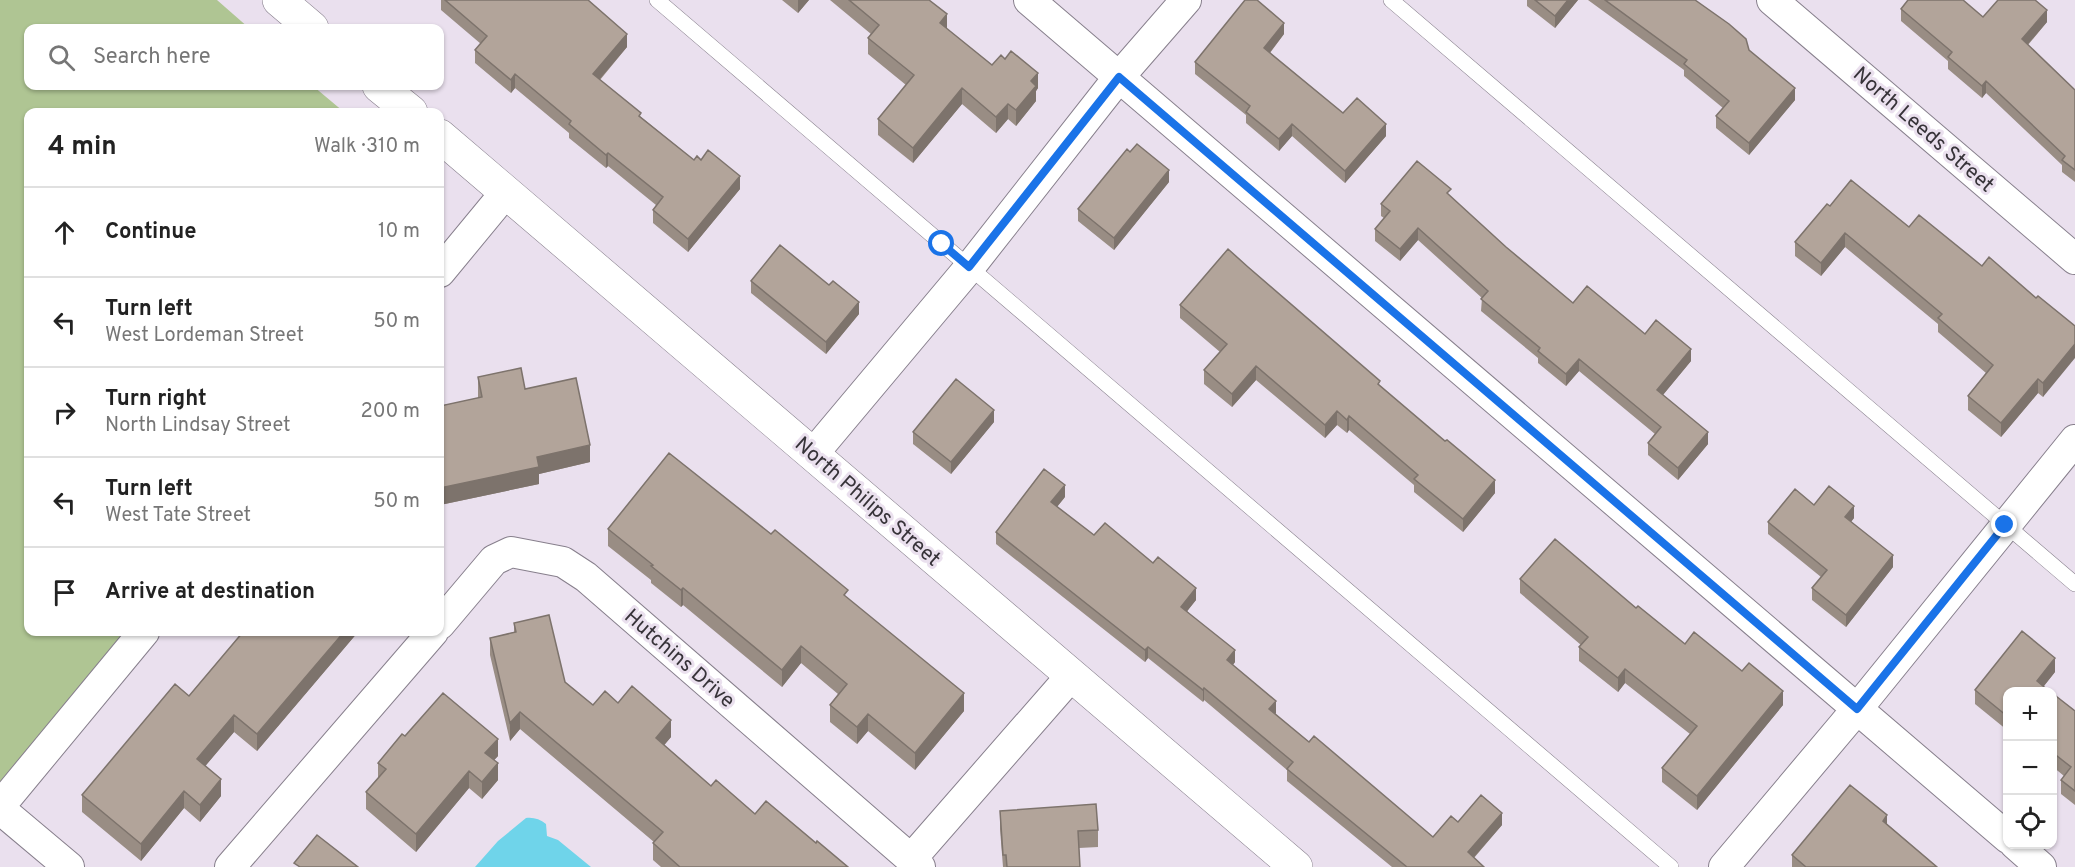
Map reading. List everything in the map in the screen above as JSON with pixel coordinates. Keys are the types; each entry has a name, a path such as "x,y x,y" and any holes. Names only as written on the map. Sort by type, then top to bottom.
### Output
{"street":[{"path":"279,0 307,24"},
{"path":"1029,0 2003,835"},
{"path":"813,454 969,267 1119,77 1186,0"},
{"name":"North Leeds Street","path":"1772,0 2075,259"},
{"path":"384,90 406,108"},
{"name":"North Philips Street","path":"444,139 1296,867"},
{"path":"444,268 506,192"},
{"path":"1724,867 1857,709 2075,440"},
{"name":"Hutchins Drive","path":"444,619 494,560 512,552 563,562 586,577 916,863 1071,676"},
{"path":"69,867 0,808 141,636"},
{"path":"230,867 430,636"},
{"path":"2021,849 2041,867"}],"lane":[{"path":"657,0 1671,867"},
{"path":"1391,0 2075,584"}],"green space":[{"path":"0,0 217,0 244,24 24,24 24,90 318,90 339,108 24,108 24,636 127,636 0,806"}],"water":[{"path":"526,818 544,822 547,836 558,840 591,867 475,867 498,841"}],"building":[{"path":"445,0 588,0 627,34 593,74 641,113 639,116 694,160 697,156 701,160 708,150 740,176 688,239 653,210 663,197 608,153 606,155 569,124 571,121 515,74 511,80 475,50 487,36"},
{"path":"849,0 929,0 947,14 940,23 992,65 1001,55 1005,59 1011,51 1038,73 1031,81 1036,86 1016,110 1008,104 996,117 962,88 913,148 878,119 914,75 868,38 879,25"},
{"path":"1245,0 1257,0 1284,23 1264,48 1343,113 1357,98 1386,124 1345,171 1292,124 1279,139 1246,112 1250,106 1195,62"},
{"path":"1535,0 1568,0 1555,16"},
{"path":"1605,0 1695,0 1729,24 1746,39 1749,50 1795,88 1749,143 1716,116 1729,101 1684,64 1687,60"},
{"path":"1908,0 1963,0 1983,17 1998,0 2035,0 2047,10 2022,39 2075,90 2075,170 2062,160 2065,156 1986,81 1982,86 1948,57 1952,52 1901,9"},
{"path":"1137,144 1169,170 1114,238 1078,209 1127,149 1130,152"},
{"path":"1417,161 1451,189 1447,193 1506,247 1573,303 1587,286 1645,334 1656,320 1691,349 1657,390 1708,432 1678,468 1648,443 1661,427 1579,359 1566,374 1538,351 1540,348 1481,299 1488,291 1418,228 1400,249 1375,229 1390,211 1381,204"},
{"path":"1851,180 1909,227 1919,215 1982,266 1989,257 2036,298 2038,296 2075,326 2075,344 2043,383 2038,379 2001,423 1968,396 1993,365 1938,318 1942,314 1845,233 1821,263 1795,242 1827,204 1830,206"},
{"path":"780,245 829,285 833,281 859,302 826,342 751,281"},
{"path":"1228,249 1380,381 1378,384 1495,480 1463,519 1414,479 1418,475 1349,416 1347,420 1337,411 1325,425 1256,366 1232,394 1204,370 1227,344 1180,305"},
{"path":"521,368 525,389 576,378 590,445 537,457 539,467 444,487 444,405 482,397 478,377"},
{"path":"956,379 994,410 951,462 913,432"},
{"path":"669,453 771,534 775,530 848,590 844,595 964,693 915,753 868,714 857,727 830,705 847,684 801,646 782,670 608,529"},
{"path":"1044,469 1065,485 1051,502 1094,535 1105,523 1153,563 1158,557 1196,588 1181,607 1235,650 1227,660 1276,701 1269,709 1309,742 1314,736 1433,837 1451,816 1458,822 1481,795 1502,813 1468,852 1484,867 1407,867 1287,769 1293,762 1204,688 1203,690 1148,647 1145,650 996,532"},
{"path":"1829,486 1854,506 1845,517 1893,555 1846,615 1812,588 1827,570 1768,522 1795,489 1814,505"},
{"path":"1555,539 1636,608 1638,606 1685,644 1694,632 1742,671 1749,663 1783,691 1697,796 1662,768 1697,726 1625,669 1618,678 1579,647 1588,637 1520,579"},
{"path":"549,615 565,682 593,705 605,691 618,703 632,686 671,720 656,738 711,786 716,780 755,814 766,801 848,867 680,867 653,843 663,832 520,712 510,723 490,638 516,632 514,623"},
{"path":"2022,631 2055,658 2037,681 2044,687 2003,687 2003,713 1975,690"},
{"path":"240,636 341,636 257,734 234,715 197,759 221,779 200,805 184,791 141,844 82,795 175,684 189,696"},
{"path":"443,693 498,739 485,753 498,763 482,782 469,771 416,834 366,792 386,769 378,763 402,734 405,736"},
{"path":"2057,697 2075,711 2075,791 2061,780 2071,767 2057,756"},
{"path":"1850,785 1887,815 1883,821 1937,867 1806,867 1792,855"},
{"path":"1096,804 1098,830 1078,831 1080,867 1007,867 1006,855 1003,855 1000,811"},
{"path":"317,835 358,867 300,867 294,863"}],"route":[{"path":"942,244 969,267 1119,77 1857,709 2005,525"}]}
